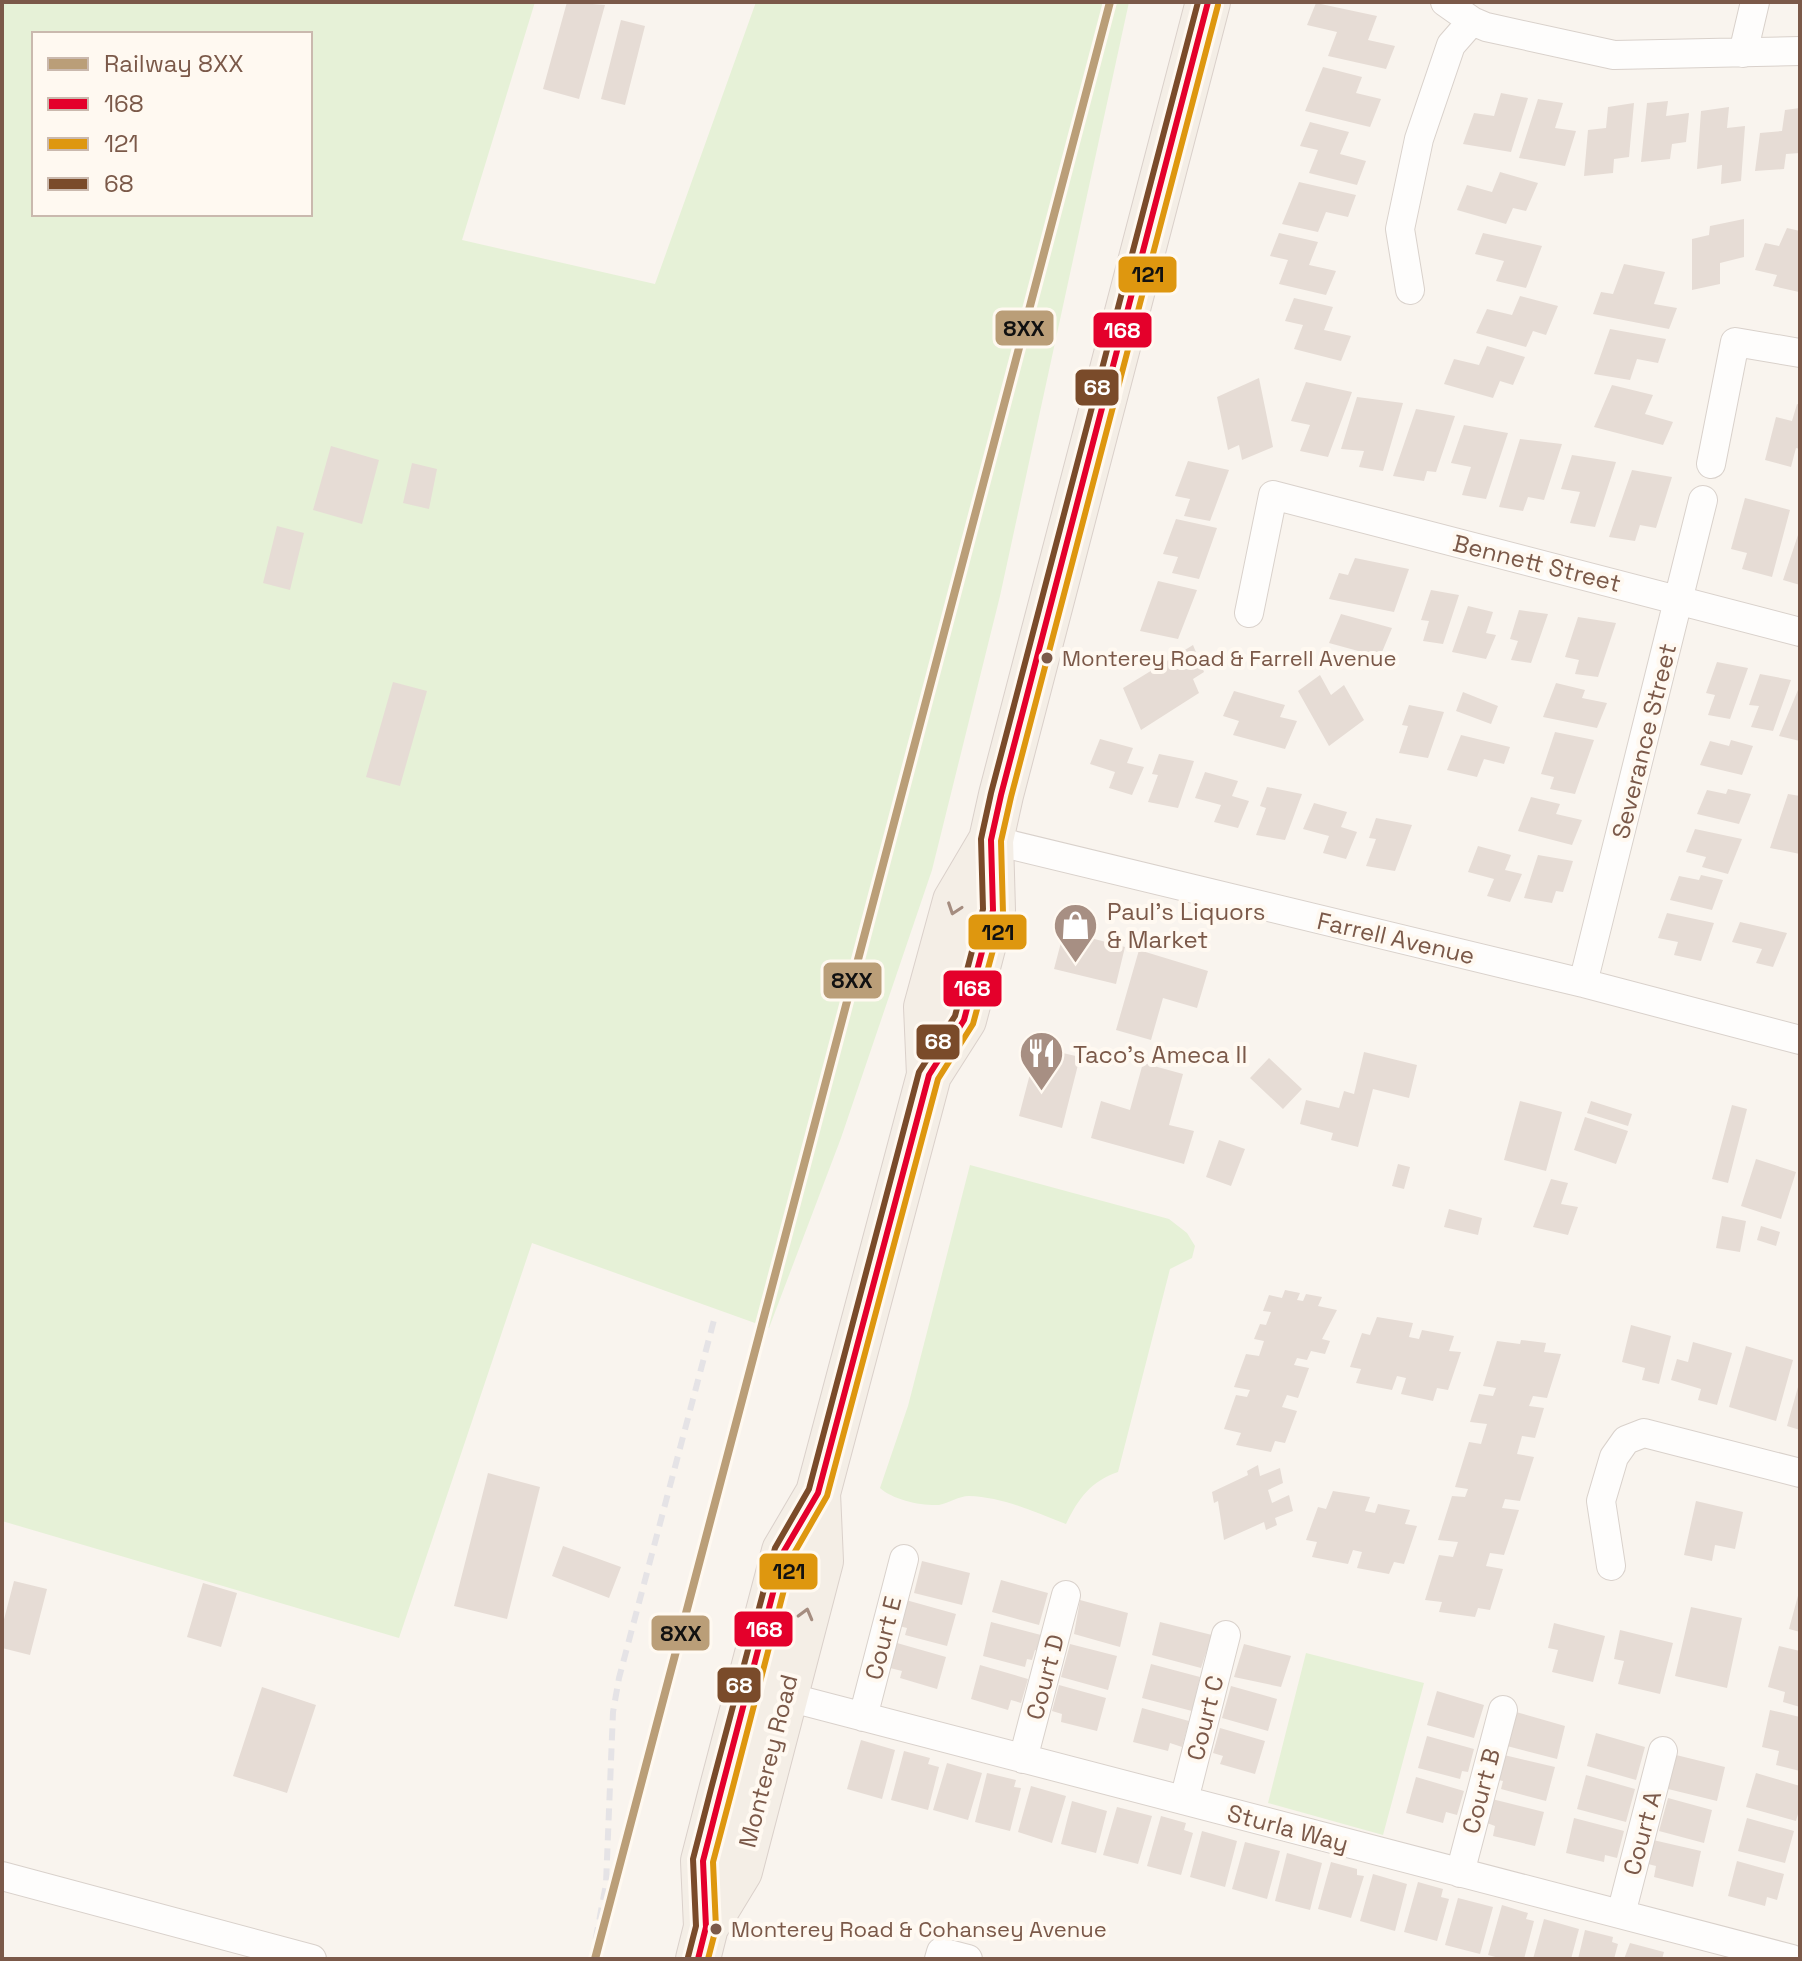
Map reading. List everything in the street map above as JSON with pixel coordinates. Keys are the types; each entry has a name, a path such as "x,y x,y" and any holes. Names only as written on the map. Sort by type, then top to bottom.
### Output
{"main road":[{"name":"Monterey Road","path":"702,1943 703,1861 725,1776 784,1551 818,1493 929,1075 926,1007 955,901 991,840 1208,2"},
{"name":"Monterey Road","path":"702,1943 740,1871 821,1561 818,1493"}],"street":[{"path":"1445,2 1472,21 1503,31 1614,55 1800,51"},
{"path":"1743,53 1755,2"},
{"path":"1410,290 1400,229 1419,139 1451,45 1472,21"},
{"path":"1711,464 1735,342 1800,353"},
{"name":"Bennett Street","path":"1249,613 1273,495 1800,632"},
{"name":"Severance Street","path":"1583,983 1703,500"},
{"name":"Farrell Avenue","path":"991,840 1583,983 1800,1040"},
{"path":"1611,1566 1601,1501 1614,1457 1626,1440 1644,1433 1800,1473"},
{"name":"Court E","path":"863,1717 904,1559"},
{"name":"Court D","path":"1023,1759 1066,1595"},
{"name":"Court C","path":"1184,1800 1226,1635"},
{"name":"Sturla Way","path":"784,1696 1792,1959"},
{"name":"Court B","path":"1460,1873 1503,1710"},
{"name":"Court A","path":"1621,1914 1663,1751"},
{"path":"2,1876 312,1959"},
{"path":"939,1959 941,1952 968,1959"}],"green space":[{"path":"2,2 535,2 462,240 655,284 756,2 1129,2 1000,596 932,870 841,1138 769,1328 532,1243 399,1638 2,1521"},
{"path":"970,1165 1169,1219 1187,1233 1195,1246 1192,1258 1170,1269 1118,1472 1100,1480 1086,1492 1066,1524 994,1499 969,1496 939,1505 924,1504 900,1499 880,1488 908,1406"},
{"path":"1306,1653 1424,1683 1383,1835 1268,1803"}],"building":[{"path":"567,2 605,5 579,99 543,89"},
{"path":"1316,3 1377,16 1368,40 1395,46 1386,69 1328,56 1337,32 1307,25"},
{"path":"621,20 645,26 625,105 601,99"},
{"path":"1323,67 1362,77 1356,93 1381,99 1370,127 1305,111"},
{"path":"1501,93 1528,98 1511,152 1463,144 1474,113 1494,116"},
{"path":"1538,99 1563,103 1555,128 1576,131 1565,166 1519,158"},
{"path":"1668,101 1666,116 1689,113 1686,142 1672,144 1670,159 1641,162 1647,103"},
{"path":"1634,103 1629,157 1614,159 1613,173 1584,176 1588,130 1606,128 1608,107"},
{"path":"1729,107 1727,128 1745,126 1741,181 1721,184 1722,165 1697,169 1701,111"},
{"path":"1800,108 1800,153 1786,154 1784,169 1755,171 1760,133 1782,131 1785,110"},
{"path":"1310,122 1349,132 1340,154 1366,161 1357,185 1309,173 1318,150 1300,146"},
{"path":"1500,172 1538,183 1526,211 1513,208 1506,224 1457,210 1467,185 1492,192"},
{"path":"1299,182 1356,195 1348,217 1326,212 1318,232 1282,224"},
{"path":"1744,219 1744,257 1720,263 1720,284 1692,290 1692,239 1709,235 1710,226"},
{"path":"1787,228 1800,231 1799,292 1773,286 1777,275 1755,270 1765,243 1779,246"},
{"path":"1279,233 1318,242 1309,265 1336,271 1326,295 1279,284 1288,260 1270,256"},
{"path":"1483,233 1542,246 1526,288 1496,281 1504,261 1475,254"},
{"path":"1624,264 1665,272 1654,304 1677,308 1669,329 1593,314 1601,292 1613,294"},
{"path":"1520,296 1558,306 1546,335 1533,331 1526,347 1476,333 1487,309 1512,315"},
{"path":"1294,298 1333,307 1324,330 1351,336 1341,361 1294,349 1303,325 1285,321"},
{"path":"1610,329 1666,339 1658,363 1637,359 1630,380 1594,374"},
{"path":"1487,346 1525,357 1513,385 1500,381 1493,398 1444,384 1454,359 1479,365"},
{"path":"1259,378 1273,447 1242,460 1239,445 1228,450 1217,397"},
{"path":"1306,382 1352,392 1328,457 1300,451 1310,425 1291,421"},
{"path":"1612,385 1653,395 1645,414 1673,422 1663,445 1594,427"},
{"path":"1357,397 1403,403 1383,471 1359,467 1364,451 1341,449"},
{"path":"1797,404 1800,405 1800,449 1796,448 1791,467 1765,460 1776,417 1792,421"},
{"path":"1416,409 1455,416 1436,472 1427,471 1424,481 1393,476"},
{"path":"1464,425 1508,433 1486,499 1462,495 1471,467 1451,463"},
{"path":"1520,439 1562,444 1544,500 1528,497 1523,511 1499,507"},
{"path":"331,446 379,460 362,524 313,510"},
{"path":"1572,455 1616,462 1595,527 1570,523 1580,492 1561,489"},
{"path":"1188,461 1229,470 1210,521 1184,516 1190,499 1175,496"},
{"path":"412,463 437,469 429,509 403,503"},
{"path":"1632,470 1672,477 1656,528 1640,525 1635,541 1609,537"},
{"path":"1745,498 1790,510 1772,577 1742,569 1747,553 1731,549"},
{"path":"1176,519 1217,528 1199,579 1172,573 1178,557 1163,554"},
{"path":"277,526 304,533 290,590 263,583"},
{"path":"1800,529 1800,585 1783,580"},
{"path":"1355,558 1409,569 1394,612 1329,599 1339,573 1348,575"},
{"path":"1158,581 1197,590 1178,639 1140,631"},
{"path":"1431,590 1459,595 1443,644 1423,641 1429,621 1421,620"},
{"path":"1468,606 1493,612 1486,633 1496,635 1486,659 1452,652"},
{"path":"1519,610 1548,614 1531,663 1511,660 1518,641 1510,639"},
{"path":"1341,614 1392,628 1380,657 1329,643"},
{"path":"1578,617 1616,623 1598,677 1575,674 1579,660 1565,657"},
{"path":"1193,645 1204,672 1193,679 1199,693 1141,730 1123,688"},
{"path":"1717,662 1748,668 1730,719 1708,715 1715,695 1706,693"},
{"path":"1760,674 1791,680 1773,731 1751,727 1759,706 1749,705"},
{"path":"1320,675 1331,695 1344,685 1364,720 1329,746 1298,691"},
{"path":"393,682 427,691 400,786 366,777"},
{"path":"1556,683 1585,690 1582,698 1607,703 1597,728 1543,717"},
{"path":"1800,685 1800,741 1779,736"},
{"path":"1234,691 1285,705 1280,717 1297,721 1285,749 1233,735 1239,721 1223,716"},
{"path":"1463,692 1498,706 1491,724 1456,711"},
{"path":"1409,705 1444,712 1428,758 1399,753 1408,726 1402,725"},
{"path":"1555,732 1594,740 1575,794 1550,789 1554,777 1541,774"},
{"path":"1461,735 1510,747 1504,764 1484,759 1477,777 1447,770"},
{"path":"1100,739 1133,748 1127,763 1144,767 1132,795 1109,788 1115,772 1090,764"},
{"path":"1731,740 1753,746 1742,775 1700,765 1710,741 1729,746"},
{"path":"1159,754 1194,761 1178,808 1148,802 1158,775 1152,774"},
{"path":"1205,772 1238,781 1232,796 1249,801 1238,828 1214,822 1221,805 1195,798"},
{"path":"1267,787 1302,794 1285,840 1256,835 1266,808 1260,806"},
{"path":"1728,789 1751,794 1739,824 1697,814 1707,790 1726,794"},
{"path":"1788,794 1800,796 1800,854 1770,848"},
{"path":"1531,797 1560,804 1556,814 1582,820 1572,845 1518,831"},
{"path":"1314,803 1347,812 1341,827 1357,832 1346,859 1323,853 1329,836 1303,829"},
{"path":"1376,818 1412,825 1395,871 1366,866 1376,839 1369,838"},
{"path":"1695,829 1742,839 1728,874 1702,867 1706,857 1686,852"},
{"path":"1478,846 1511,855 1505,870 1522,874 1510,902 1487,896 1494,879 1468,872"},
{"path":"1538,855 1573,861 1563,892 1556,891 1552,903 1524,898"},
{"path":"1701,875 1723,880 1712,910 1670,900 1679,876 1699,880"},
{"path":"1667,913 1714,923 1701,961 1674,955 1678,942 1658,938"},
{"path":"1740,922 1787,933 1773,967 1756,963 1762,949 1732,942"},
{"path":"1064,931 1125,947 1116,984 1054,969"},
{"path":"1139,950 1208,971 1197,1008 1163,998 1151,1040 1116,1030"},
{"path":"1037,1047 1080,1057 1062,1128 1019,1116"},
{"path":"1364,1052 1417,1065 1409,1098 1373,1089 1358,1147 1331,1140 1333,1133 1300,1124 1306,1100 1339,1108 1344,1091 1354,1094"},
{"path":"1269,1058 1302,1089 1283,1109 1250,1078"},
{"path":"1143,1063 1183,1074 1169,1125 1194,1131 1184,1164 1091,1138 1101,1101 1130,1110"},
{"path":"1520,1101 1562,1112 1546,1171 1504,1160"},
{"path":"1591,1101 1632,1114 1628,1126 1587,1113"},
{"path":"1732,1105 1747,1109 1728,1183 1712,1179"},
{"path":"1585,1117 1628,1131 1616,1164 1574,1150"},
{"path":"1219,1140 1245,1149 1231,1186 1206,1177"},
{"path":"1756,1159 1796,1172 1781,1219 1741,1206"},
{"path":"1398,1164 1410,1167 1404,1189 1392,1186"},
{"path":"1551,1179 1568,1183 1561,1204 1578,1207 1568,1235 1533,1227"},
{"path":"1449,1209 1482,1218 1478,1235 1444,1227"},
{"path":"1722,1216 1746,1221 1740,1252 1716,1248"},
{"path":"1761,1226 1780,1232 1776,1246 1757,1240"},
{"path":"1285,1290 1300,1293 1297,1300 1303,1301 1306,1294 1322,1297 1318,1306 1337,1310 1322,1339 1330,1341 1325,1354 1311,1351 1307,1360 1297,1358 1294,1365 1309,1368 1298,1398 1287,1395 1282,1407 1297,1411 1285,1443 1275,1441 1271,1452 1236,1445 1241,1433 1224,1429 1236,1395 1247,1397 1250,1390 1234,1387 1246,1354 1259,1356 1264,1341 1254,1339 1260,1324 1266,1325 1271,1312 1263,1311 1269,1295 1282,1298"},
{"path":"1377,1317 1413,1323 1409,1337 1419,1339 1422,1330 1454,1336 1449,1351 1461,1352 1448,1390 1437,1388 1433,1401 1401,1394 1406,1378 1397,1376 1392,1390 1356,1383 1361,1369 1350,1367 1362,1333 1370,1335"},
{"path":"1631,1325 1671,1336 1659,1384 1642,1380 1645,1368 1622,1362"},
{"path":"1521,1340 1546,1343 1544,1352 1561,1354 1547,1398 1533,1396 1529,1406 1544,1408 1535,1438 1522,1436 1517,1454 1534,1457 1520,1501 1505,1499 1502,1508 1519,1510 1504,1555 1490,1553 1486,1566 1503,1569 1490,1610 1478,1608 1475,1617 1439,1612 1442,1602 1425,1600 1439,1555 1453,1557 1458,1542 1438,1540 1452,1496 1465,1497 1468,1489 1455,1487 1469,1442 1481,1444 1487,1424 1470,1422 1479,1394 1493,1396 1496,1388 1483,1386 1497,1341 1520,1344"},
{"path":"1693,1342 1732,1353 1717,1405 1698,1400 1701,1389 1671,1380 1677,1359 1688,1362"},
{"path":"1746,1346 1793,1360 1776,1421 1729,1407"},
{"path":"1800,1380 1800,1430 1787,1426"},
{"path":"1258,1465 1260,1476 1280,1468 1283,1483 1268,1490 1272,1503 1289,1495 1293,1511 1275,1518 1277,1525 1266,1530 1264,1522 1224,1540 1218,1501 1214,1503 1212,1492 1248,1475 1247,1471"},
{"path":"488,1473 540,1487 507,1619 454,1606"},
{"path":"1333,1491 1370,1497 1365,1511 1375,1513 1378,1504 1410,1510 1405,1524 1417,1526 1404,1564 1394,1562 1389,1574 1357,1568 1362,1552 1353,1550 1348,1564 1312,1557 1317,1542 1306,1540 1318,1507 1326,1509"},
{"path":"1696,1501 1743,1512 1735,1549 1715,1545 1712,1561 1684,1555"},
{"path":"563,1546 621,1567 609,1598 552,1576"},
{"path":"922,1561 970,1573 962,1605 914,1593"},
{"path":"1001,1580 1048,1593 1039,1625 992,1612"},
{"path":"14,1581 47,1589 30,1655 2,1648 2,1627"},
{"path":"203,1583 237,1593 221,1647 187,1637"},
{"path":"1800,1592 1800,1632 1789,1629"},
{"path":"906,1600 956,1614 947,1646 905,1635 907,1628 899,1626"},
{"path":"1080,1600 1128,1613 1120,1647 1074,1634"},
{"path":"1691,1607 1742,1618 1727,1688 1675,1676"},
{"path":"991,1622 1041,1635 1038,1651 1035,1650 1032,1660 1027,1659 1025,1667 983,1656"},
{"path":"1160,1622 1212,1635 1201,1668 1152,1655"},
{"path":"1554,1623 1605,1636 1593,1682 1552,1672 1558,1650 1548,1648"},
{"path":"1620,1630 1673,1643 1660,1694 1618,1684 1624,1661 1614,1659"},
{"path":"897,1643 946,1657 937,1689 900,1678 902,1671 890,1668"},
{"path":"1070,1644 1117,1656 1108,1690 1061,1677"},
{"path":"1244,1644 1291,1656 1281,1687 1234,1677"},
{"path":"1779,1646 1800,1651 1800,1707 1783,1702 1785,1692 1768,1687"},
{"path":"1151,1664 1200,1677 1192,1711 1142,1698"},
{"path":"980,1665 1028,1679 1021,1703 1011,1700 1008,1710 971,1699"},
{"path":"1059,1685 1106,1698 1097,1731 1061,1722 1062,1714 1052,1711"},
{"path":"1231,1686 1277,1699 1268,1731 1222,1718"},
{"path":"262,1687 316,1705 287,1793 233,1776"},
{"path":"1437,1691 1484,1705 1474,1738 1427,1725"},
{"path":"1142,1708 1189,1721 1182,1747 1170,1743 1168,1751 1133,1742"},
{"path":"1770,1710 1800,1717 1800,1771 1776,1765 1779,1751 1762,1747"},
{"path":"1516,1712 1565,1726 1557,1759 1507,1746"},
{"path":"1220,1728 1265,1741 1255,1774 1220,1764 1223,1756 1213,1753"},
{"path":"1596,1733 1645,1747 1636,1780 1587,1766"},
{"path":"1427,1736 1474,1749 1468,1772 1462,1771 1460,1779 1418,1768"},
{"path":"861,1740 895,1750 882,1799 847,1789"},
{"path":"904,1751 930,1758 928,1764 939,1767 928,1810 891,1800"},
{"path":"1504,1755 1555,1767 1546,1801 1501,1789 1503,1781 1498,1780"},
{"path":"1676,1755 1725,1767 1717,1801 1668,1789"},
{"path":"947,1763 982,1773 968,1820 933,1810"},
{"path":"987,1773 1016,1780 1014,1787 1021,1788 1010,1831 975,1822"},
{"path":"1756,1773 1800,1786 1796,1821 1746,1807"},
{"path":"1586,1775 1635,1789 1626,1822 1577,1809"},
{"path":"1416,1777 1464,1791 1457,1815 1446,1812 1443,1823 1406,1813"},
{"path":"1031,1786 1066,1796 1052,1843 1018,1832"},
{"path":"1668,1798 1712,1810 1704,1843 1659,1831"},
{"path":"1492,1799 1544,1812 1535,1846 1493,1836 1495,1826 1487,1823"},
{"path":"1072,1801 1107,1811 1096,1853 1061,1844"},
{"path":"1117,1807 1152,1816 1138,1864 1103,1855"},
{"path":"1161,1816 1186,1823 1184,1830 1193,1833 1181,1875 1147,1866"},
{"path":"1574,1818 1624,1831 1617,1858 1605,1855 1604,1862 1566,1853"},
{"path":"1747,1818 1794,1831 1785,1863 1738,1851"},
{"path":"1202,1831 1237,1841 1225,1887 1190,1877"},
{"path":"1653,1840 1701,1851 1693,1887 1654,1877 1656,1866 1648,1864"},
{"path":"1245,1842 1280,1851 1267,1899 1232,1889"},
{"path":"1287,1853 1322,1863 1310,1910 1275,1901"},
{"path":"1737,1861 1784,1874 1777,1900 1767,1897 1765,1906 1728,1896"},
{"path":"1331,1862 1357,1869 1357,1875 1364,1876 1351,1918 1318,1909"},
{"path":"1373,1874 1407,1884 1395,1931 1360,1921"},
{"path":"1418,1882 1443,1889 1441,1897 1449,1899 1437,1941 1404,1932"},
{"path":"1458,1898 1493,1907 1480,1954 1445,1945"},
{"path":"1502,1905 1528,1913 1526,1919 1534,1921 1524,1959 1488,1955"},
{"path":"1544,1919 1579,1929 1571,1959 1533,1959"},
{"path":"1585,1930 1613,1937 1612,1942 1618,1944 1614,1959 1578,1959"},
{"path":"1630,1943 1664,1952 1662,1959 1624,1959"}],"railway":[{"path":"592,1959 606,1884 613,1712 619,1678 714,1320"}],"rail line":[{"name":"8XX","path":"595,1959 1110,2"}],"transit line":[{"name":"68","path":"688,1957 696,1926 693,1859 775,1548 809,1489 919,1072 955,1016 983,909 981,839 991,793 1198,2"},
{"name":"168","path":"698,1959 706,1927 703,1861 784,1551 818,1493 929,1075 964,1020 993,910 991,840 1001,795 1208,2"},
{"name":"121","path":"708,1959 716,1928 713,1862 793,1555 827,1496 938,1079 973,1024 1003,913 1001,841 1011,797 1218,5"}],"place":[{"name":"Monterey Road & Farrell Avenue","path":"1047,658"},
{"name":"Paul's Liquors & Market","path":"1076,964"},
{"name":"Taco's Ameca II","path":"1042,1093"},
{"name":"Monterey Road & Cohansey Avenue","path":"716,1929"}]}
